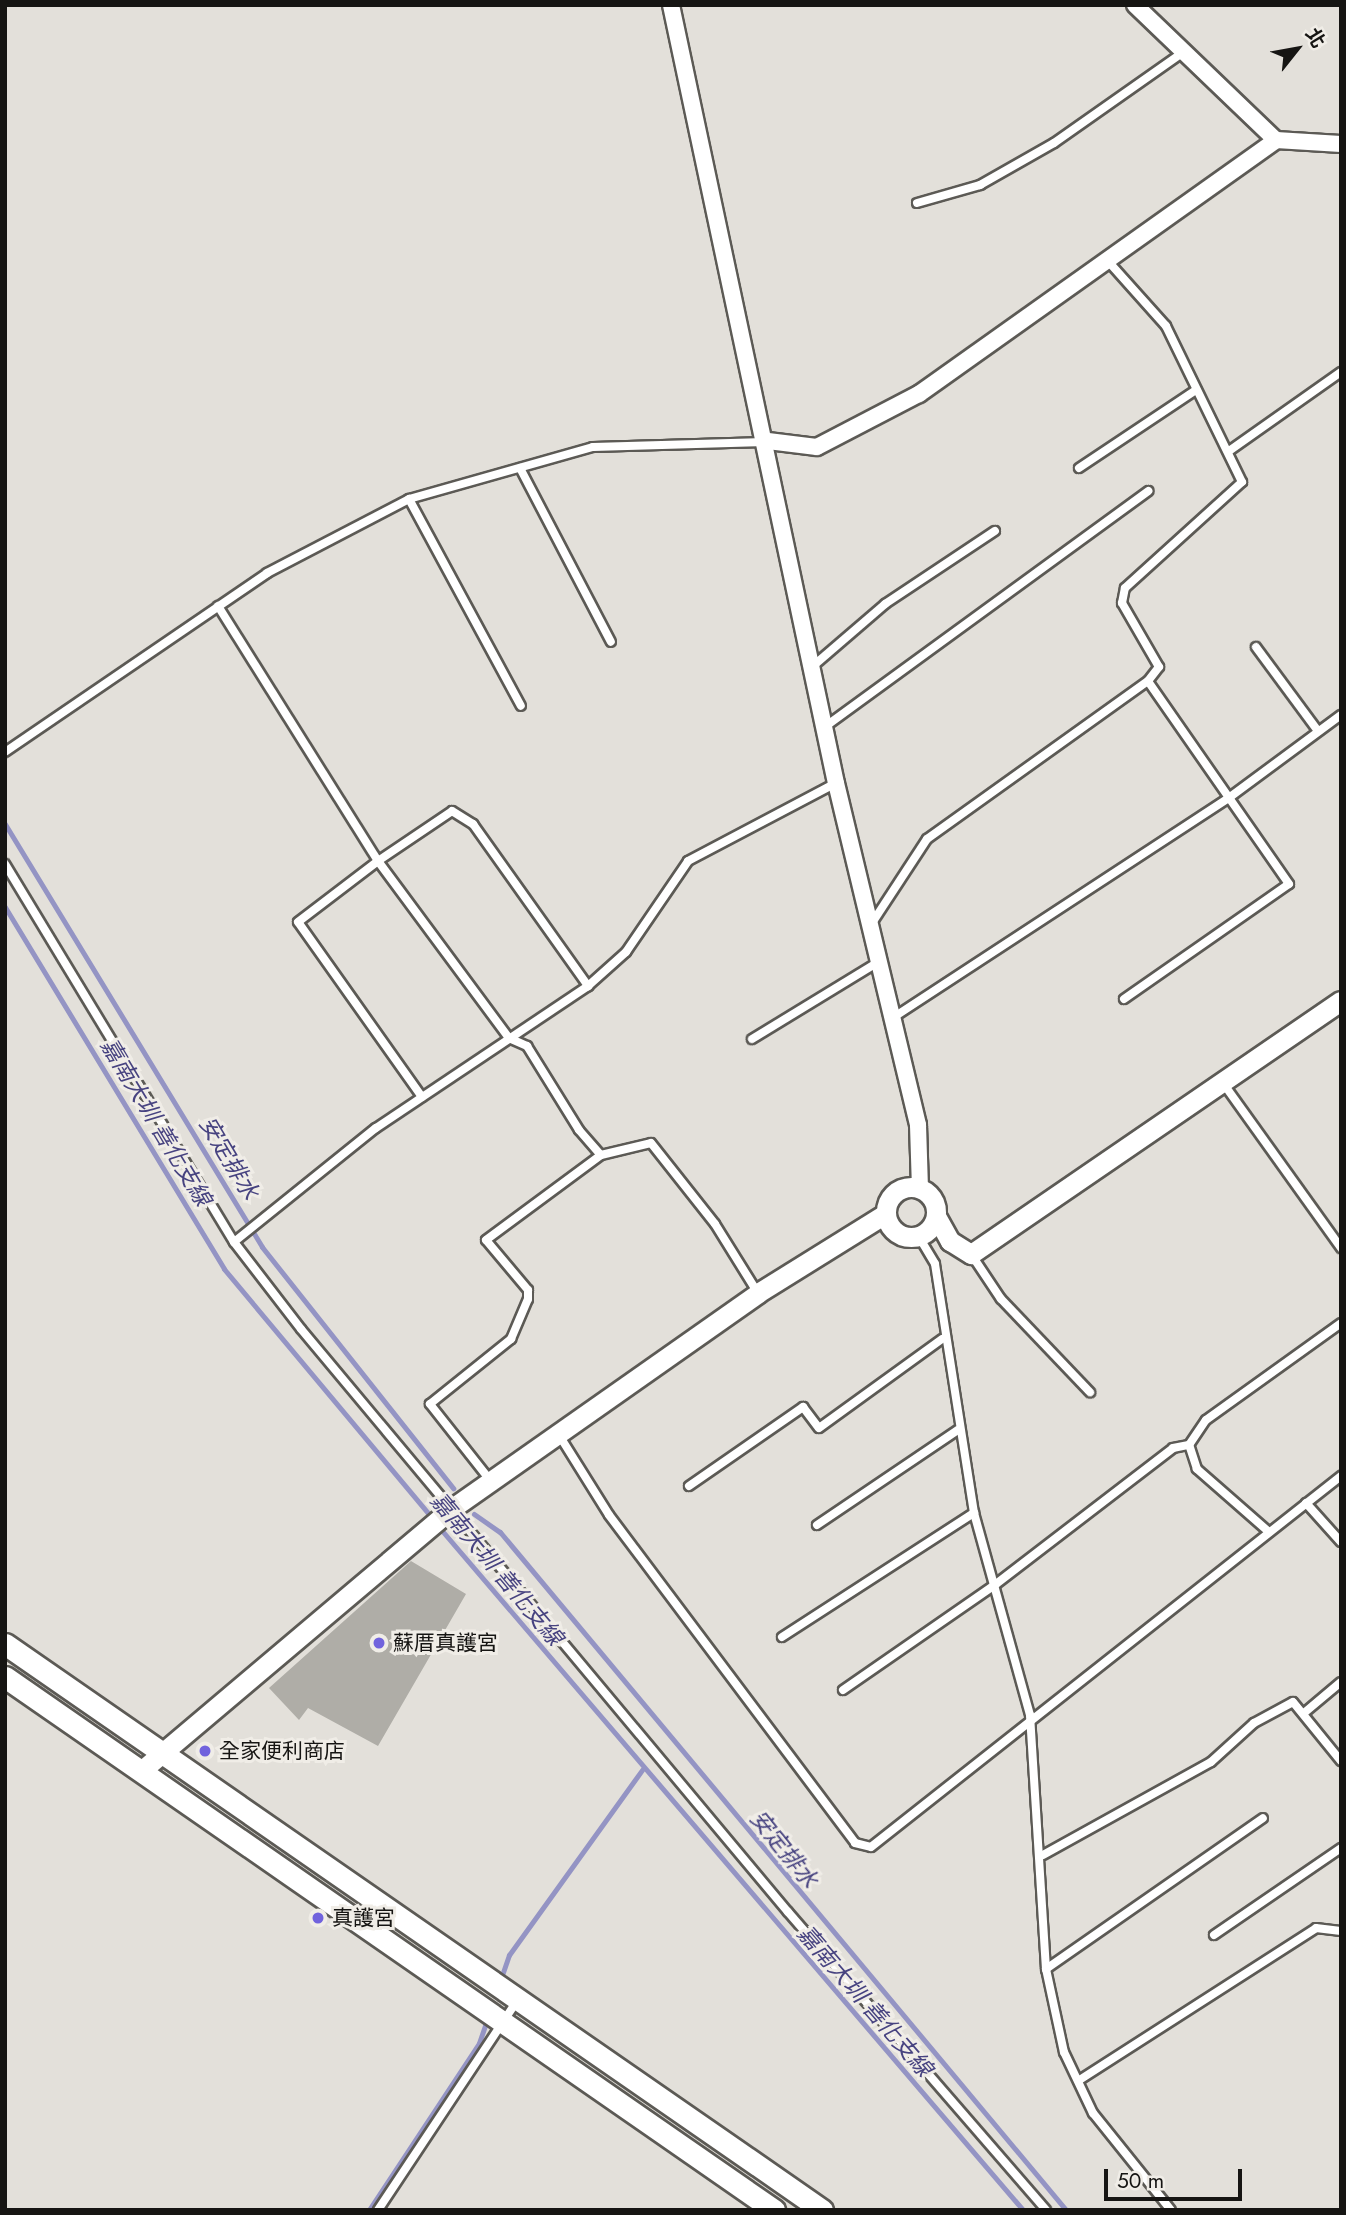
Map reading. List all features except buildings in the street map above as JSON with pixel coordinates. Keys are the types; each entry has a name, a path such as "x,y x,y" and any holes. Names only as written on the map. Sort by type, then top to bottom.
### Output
{"main road":[{"path":"5,1644 821,2210"},
{"path":"5,1676 774,2210"},
{"path":"5,1693 40,1700"}],"street":[{"path":"671,5 768,442 836,783 918,1125 920,1189"},
{"path":"1135,5 1276,141"},
{"path":"768,442 817,447 919,394 1276,141 1341,144"},
{"path":"141,1771 161,1751 448,1512 758,1293 885,1214 896,1192 920,1189 933,1199 936,1216 950,1241 971,1254 1341,1001"},
{"path":"885,1214 896,1234 919,1237 936,1216"}],"lane":[{"path":"917,203 980,184 1054,143 1185,51"},
{"path":"869,928 927,839 1148,681 1159,667 1122,603 1125,588 1242,482 1166,326 1107,260"},
{"path":"1228,451 1341,372"},
{"path":"1079,468 1196,390"},
{"path":"5,752 218,606 410,499 593,447 768,442"},
{"path":"520,468 611,642"},
{"path":"826,726 1148,491"},
{"path":"410,499 521,706"},
{"path":"813,666 885,604 995,531"},
{"path":"218,606 378,860 509,1038 527,1046 600,1155"},
{"path":"1256,647 1318,731"},
{"path":"1124,999 1289,884 1148,681"},
{"path":"894,1017 1230,797 1341,715"},
{"path":"234,1242 422,1097 588,986 626,952 688,861 836,783"},
{"path":"422,1097 298,922 378,860 452,811 473,824 588,986"},
{"path":"5,864 234,1242 448,1512 1046,2210"},
{"path":"752,1039 878,962"},
{"path":"1221,1081 1341,1248"},
{"path":"492,1482 430,1404 511,1339 528,1299 528,1290 486,1240 600,1155 651,1143 715,1224 758,1293"},
{"path":"919,1237 935,1264 942,1339 974,1513 996,1584 1030,1715 1043,1855 1046,1969 1064,2052 1081,2079 1093,2113 1171,2210"},
{"path":"971,1254 1001,1299 1090,1392"},
{"path":"843,1690 996,1584 1173,1448 1189,1445 1206,1420 1341,1322"},
{"path":"689,1486 803,1407 818,1428 942,1339"},
{"path":"817,1525 958,1430"},
{"path":"559,1435 609,1514 855,1843 871,1847 1030,1715 1341,1476"},
{"path":"1189,1445 1197,1469 1269,1532"},
{"path":"1306,1503 1341,1542"},
{"path":"782,1637 974,1513"},
{"path":"1304,1713 1341,1682"},
{"path":"1043,1855 1211,1762 1254,1723 1293,1702 1341,1761"},
{"path":"1046,1969 1263,1818"},
{"path":"1213,1935 1341,1848"},
{"path":"1081,2079 1316,1928 1341,1931"},
{"path":"378,2210 517,2001"}],"waterway":[{"name":"安定排水","path":"5,824 262,1247 453,1488"},
{"name":"嘉南大圳 善化支線","path":"5,907 224,1269 432,1518"},
{"name":"安定排水","path":"474,1514 500,1532 1066,2210"},
{"name":"嘉南大圳 善化支線","path":"438,1526 1023,2210"},
{"path":"500,1981 509,1955 642,1770"},
{"path":"369,2210 479,2043 488,2017"}],"place":[{"name":"蘇厝真護宮","path":"379,1643"},
{"name":"全家便利商店","path":"205,1751"},
{"name":"真護宮","path":"318,1918"}]}
